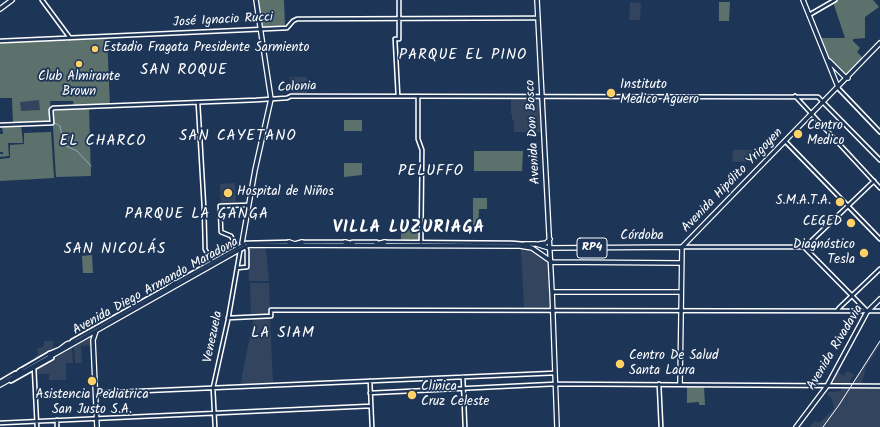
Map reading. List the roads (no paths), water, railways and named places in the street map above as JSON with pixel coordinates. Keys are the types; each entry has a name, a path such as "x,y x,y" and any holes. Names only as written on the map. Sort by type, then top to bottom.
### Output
{"main road":[{"path":"0,9 12,0"},
{"path":"244,246 248,205 271,99 256,0"},
{"name":"Avenida Don Bosco","path":"537,0 550,239 557,427"},
{"path":"804,0 832,68 838,87"},
{"name":"Avenida Hipólito Yrigoyen","path":"682,248 880,44"},
{"path":"832,68 848,78"},
{"path":"536,244 546,243 550,239"},
{"path":"289,242 295,244 302,242"},
{"path":"373,244 385,242"},
{"name":"Avenida Diego Armando Maradona","path":"1,385 74,342 95,332 126,312 212,262 244,246 251,244 419,245 441,243 460,245"},
{"path":"333,247 344,244 354,244"},
{"name":"Avenida Diego Armando Maradona","path":"244,246 344,244 536,244 550,248"},
{"path":"478,247 487,244"},
{"name":"Avenida Diego Armando Maradona","path":"524,245 532,248 551,262"},
{"name":"Córdoba","path":"550,248 682,248"},
{"path":"680,384 682,248"},
{"name":"Avenida Diego Armando Maradona","path":"60,350 142,306 238,249"},
{"name":"RP4","path":"551,262 681,263"},
{"path":"161,292 175,283"},
{"path":"552,292 681,292"},
{"name":"Avenida Rivadavia","path":"796,427 827,386 868,311 880,299"},
{"path":"116,318 120,314 126,312"},
{"path":"95,332 93,340 97,427"},
{"path":"94,349 97,335 95,332"},
{"path":"52,357 67,344 74,342"},
{"path":"49,354 60,350"},
{"name":"Avenida Diego Armando Maradona","path":"7,381 34,365"},
{"path":"1,385 21,370"}],"street":[{"path":"42,0 70,38"},
{"path":"398,96 395,39 399,39 399,0"},
{"path":"810,15 835,0"},
{"name":"José Ignacio Rucci","path":"0,41 288,28 292,21 297,19 538,18"},
{"path":"838,87 880,132"},
{"name":"Colonia","path":"0,125 52,123 51,110 53,108 198,103 288,98 291,96 795,96 818,97 824,102"},
{"path":"418,96 418,142 422,150 419,245"},
{"path":"795,96 880,188"},
{"path":"824,102 880,160"},
{"path":"198,103 204,206 204,237 206,250 212,262"},
{"path":"785,141 880,239"},
{"path":"868,311 865,310 851,296 805,248 874,182"},
{"path":"238,249 231,236 221,232 220,206 248,205"},
{"name":"Avenida Diego Armando Maradona","path":"244,246 252,242 344,244 385,242 478,247 524,245"},
{"name":"Avenida Diego Armando Maradona","path":"441,243 487,244"},
{"name":"Avenida Diego Armando Maradona","path":"244,246 333,247 419,245"},
{"path":"237,268 247,267 244,246"},
{"name":"Córdoba","path":"682,248 805,248"},
{"name":"Avenida Diego Armando Maradona","path":"142,306 238,249"},
{"name":"Venezuela","path":"215,427 213,388 237,268 238,249"},
{"name":"Avenida Diego Armando Maradona","path":"34,365 49,354 212,262"},
{"path":"837,311 838,308 880,269"},
{"path":"228,318 271,316 271,310 880,311"},
{"name":"Avenida Diego Armando Maradona","path":"1,385 21,370 52,357 95,332"},
{"path":"34,365 37,427"},
{"path":"96,393 555,373"},
{"path":"463,377 465,427"},
{"path":"370,381 372,427"},
{"path":"370,393 555,384 880,386"},
{"path":"660,384 662,427"},
{"path":"0,423 371,406"},
{"path":"56,420 57,427"}],"waterway":[{"path":"55,123 60,126 64,145 77,151 91,166"}],"railway":[{"path":"823,427 880,341"}],"place":[{"name":"Estadio Fragata Presidente Sarmiento","path":"95,49"},
{"name":"Club Almirante Brown","path":"79,64"},
{"name":"Instituto Medico Aguero","path":"611,93"},
{"name":"Centro Medico","path":"798,134"},
{"name":"Hospital de Niños","path":"228,193"},
{"name":"S.M.A.T.A.","path":"840,202"},
{"name":"CEGED","path":"851,223"},
{"name":"Diagnóstico Tesla","path":"864,253"},
{"name":"Centro De Salud Santa Laura","path":"620,364"},
{"name":"Asistencia Pediatrica San Justo S.A.","path":"92,381"},
{"name":"Clinica Cruz Celeste","path":"412,395"}],"district":[{"name":"PARQUE EL PINO","path":"463,56"},
{"name":"SAN ROQUE","path":"184,71"},
{"name":"SAN CAYETANO","path":"238,137"},
{"name":"EL CHARCO","path":"103,142"},
{"name":"PELUFFO","path":"431,172"},
{"name":"PARQUE LA GANGA","path":"197,215"},
{"name":"VILLA LUZURIAGA","path":"409,229"},
{"name":"SAN NICOLÁS","path":"115,250"},
{"name":"LA SIAM","path":"283,334"}]}
